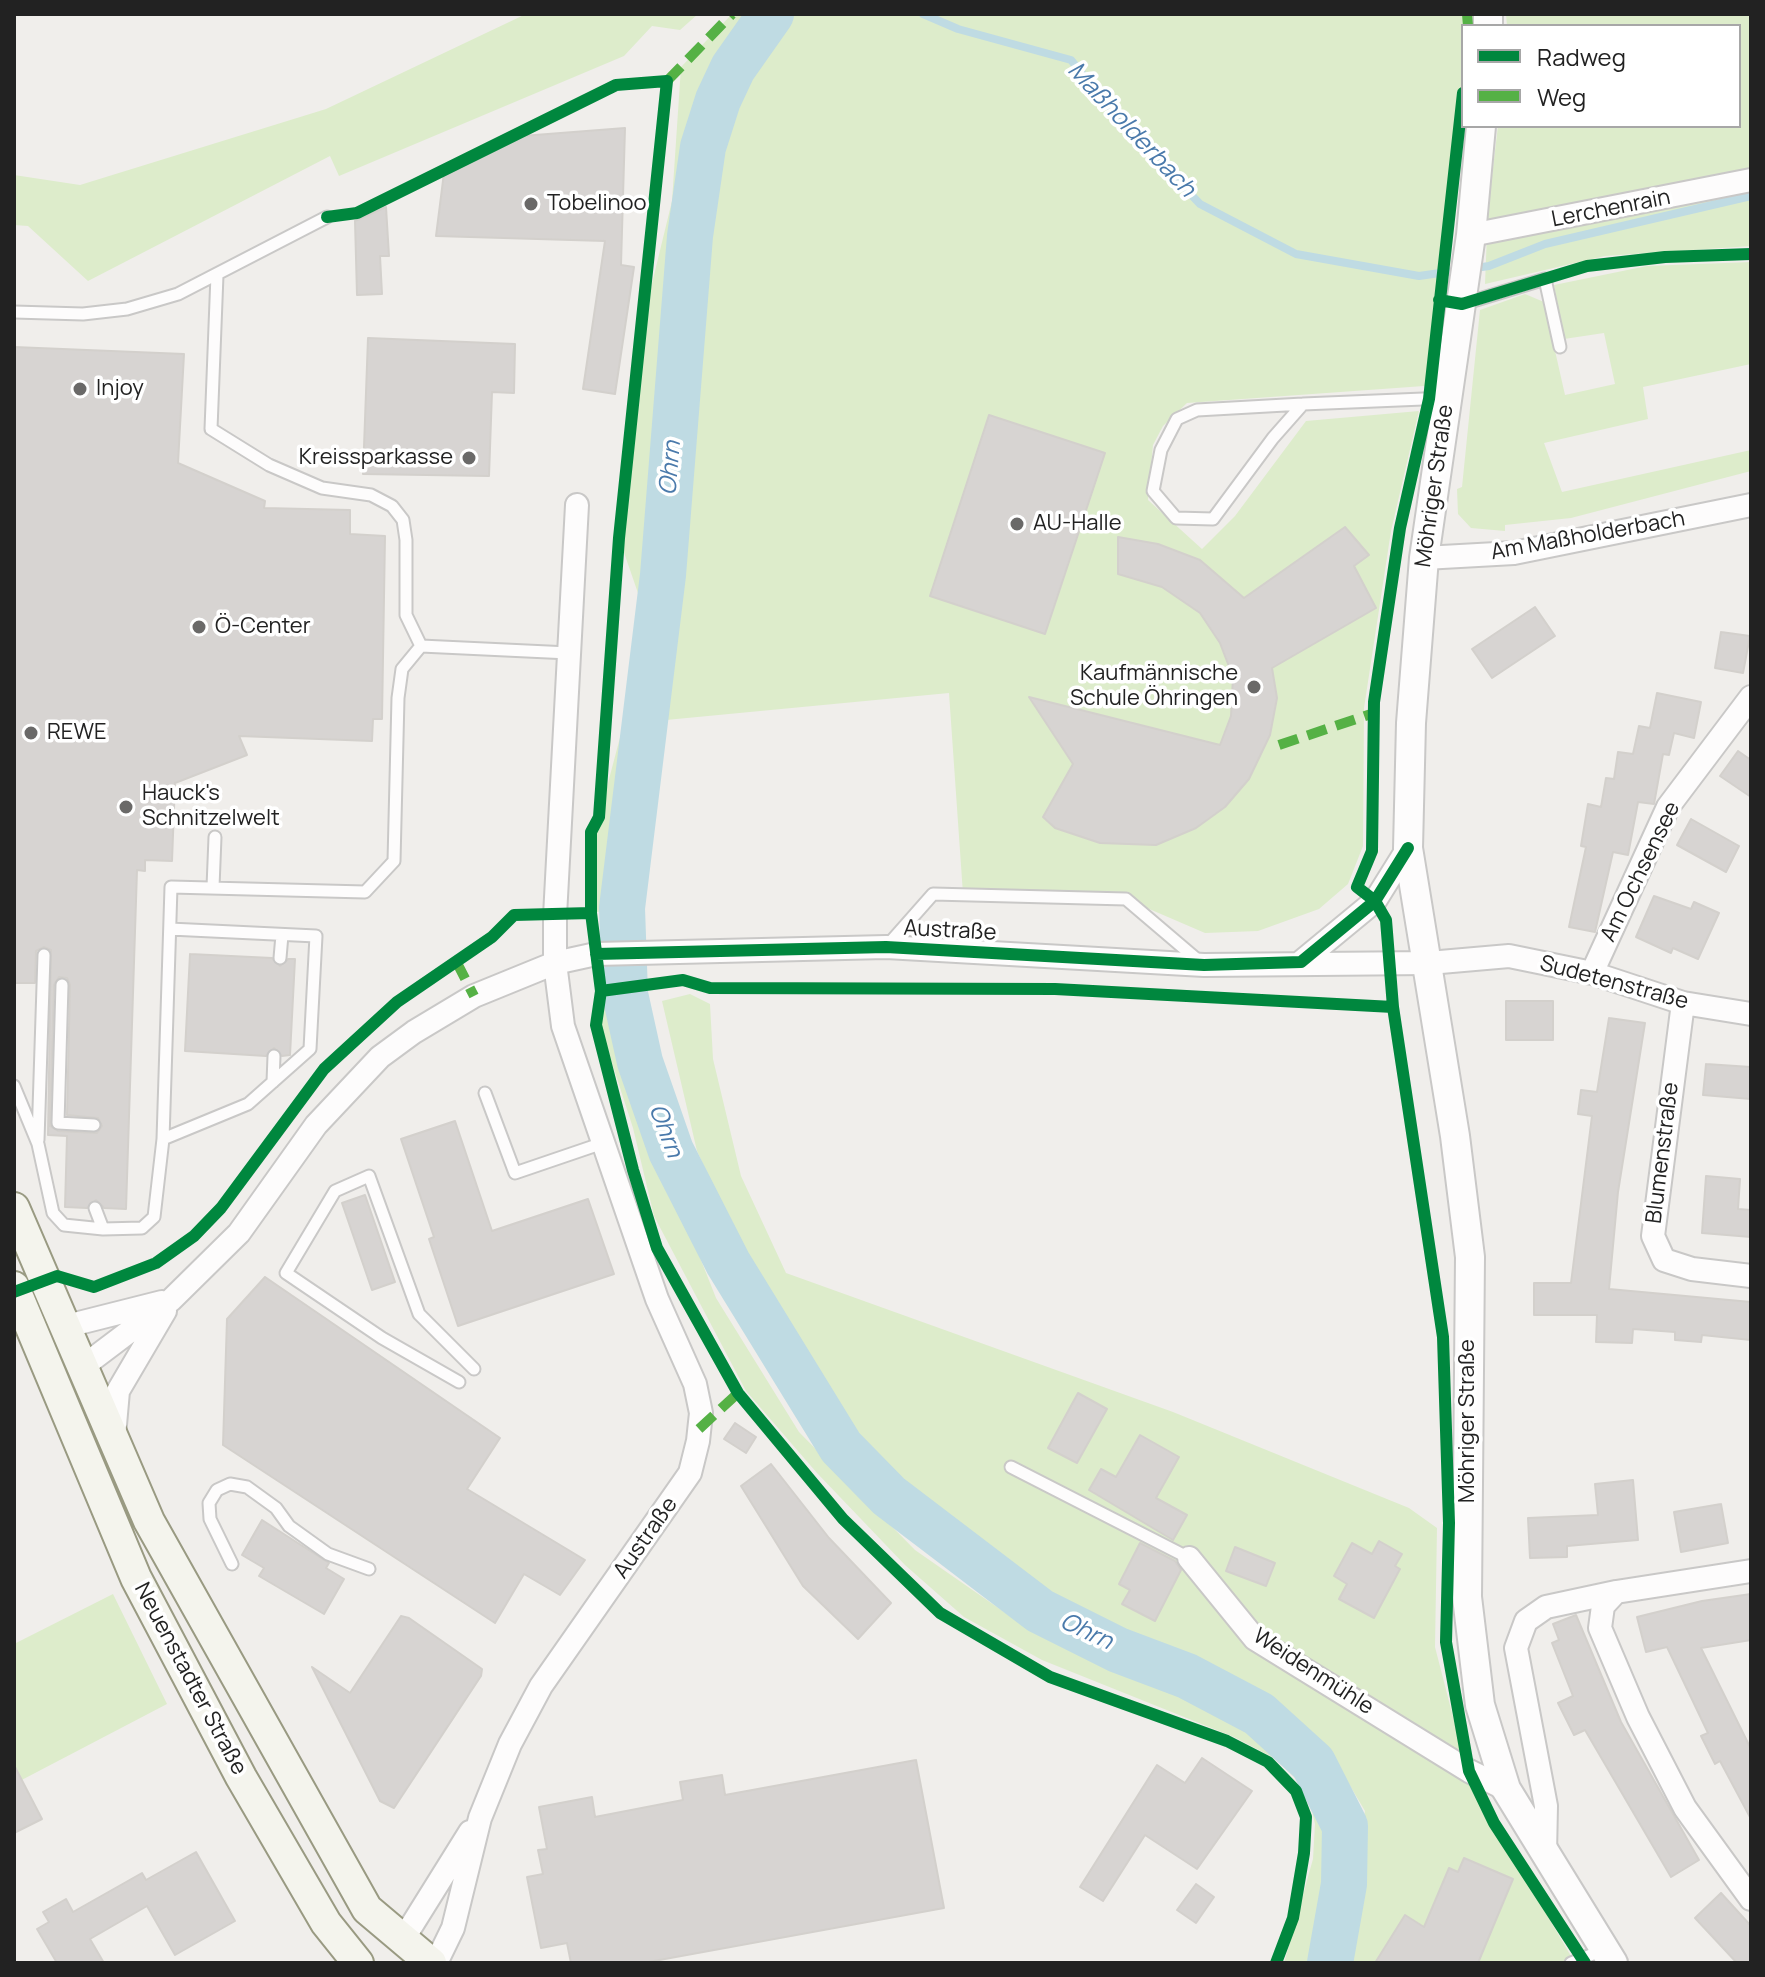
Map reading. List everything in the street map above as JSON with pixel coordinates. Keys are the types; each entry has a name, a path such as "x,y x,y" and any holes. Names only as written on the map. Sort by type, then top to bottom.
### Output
{"main road":[{"name":"Neuenstadter Straße","path":"14,1208 63,1327 67,1373 136,1578 241,1777 350,1955"},
{"name":"Neuenstadter Straße","path":"14,1287 36,1339 67,1373 113,1443 149,1521 367,1909 396,1952 434,1963"},
{"path":"36,1339 63,1327"}],"street":[{"name":"Möhriger Straße","path":"1481,128 1462,304 1424,558 1411,723 1408,848 1429,963 1470,1257 1467,1597 1480,1705 1506,1789 1610,1956"},
{"name":"Lerchenrain","path":"1471,235 1751,180"},
{"name":"Austraße","path":"434,1963 453,1928 480,1818 510,1744 541,1686 690,1473 701,1413 695,1384 657,1299 563,1026 555,963 560,766 577,505"},
{"name":"Am Maßholderbach","path":"1424,558 1514,553 1751,505"},
{"name":"Am Ochsensee","path":"1592,973 1668,807 1751,697"},
{"path":"1301,962 1375,901 1408,848"},
{"name":"Austraße","path":"67,1373 171,1300 239,1233 316,1125 380,1057 414,1032 474,996 555,963 596,954 886,947 1204,965 1429,963"},
{"name":"Sudetenstraße","path":"1429,963 1509,956 1592,973 1683,1003 1751,1014"},
{"name":"Blumenstraße","path":"1683,1003 1653,1236 1664,1260 1692,1269 1751,1276"},
{"name":"Austraße","path":"113,1443 118,1391 171,1300"},
{"path":"63,1327 171,1300"},
{"name":"Weidenmühle","path":"1189,1558 1255,1639 1469,1771 1506,1789"},
{"path":"1545,1854 1546,1806 1516,1648 1526,1621 1546,1607 1616,1592 1751,1571"},
{"path":"1616,1592 1603,1606 1600,1628 1638,1717 1685,1808 1751,1899"},
{"name":"Austraße","path":"396,1952 480,1818"}],"lane":[{"path":"14,312 83,314 127,309 178,294 327,217"},
{"path":"217,275 211,429 269,465 322,488 371,495 392,506 403,520 406,540 406,615 421,646"},
{"path":"1462,304 1545,279 1560,347"},
{"path":"1303,404 1273,438 1213,519 1176,518 1153,491 1161,450 1177,419 1197,410 1303,404 1447,398"},
{"path":"421,646 569,653"},
{"path":"14,1086 38,1144 53,1213 64,1225 103,1229 142,1228 154,1217 163,1139 171,887 365,892 394,861 398,698 402,669 421,646"},
{"path":"213,887 215,837"},
{"path":"886,947 933,894 1126,899 1204,965"},
{"path":"163,1139 248,1104 310,1049 316,936 170,929"},
{"path":"280,958 282,935"},
{"path":"38,1144 44,955"},
{"path":"62,985 58,1123 94,1125"},
{"path":"273,1082 274,1056"},
{"path":"485,1093 515,1173 603,1143"},
{"path":"459,1382 382,1338 286,1273 335,1191 369,1176 419,1314 474,1369"},
{"path":"95,1208 103,1229"},
{"name":"Weidenmühle","path":"1011,1467 1189,1558"},
{"path":"232,1564 210,1519 209,1503 217,1490 230,1484 247,1487 257,1494 276,1508 289,1526 328,1554 369,1569"},
{"path":"1571,1963 1610,1956"}],"green space":[{"path":"526,14 698,14 680,30 652,26 624,56 339,176 330,156 88,281 28,226 14,225 14,175 80,185 326,109"},
{"path":"732,14 1467,14 1468,24 1461,24 1461,115 1450,234 1429,399 1424,386 1187,403 1163,426 1153,445 1148,500 1202,549 1235,516 1306,421 1419,411 1391,531 1364,708 1363,846 1348,884 1319,909 1258,931 1205,933 1126,899 963,894 949,693 645,722 622,908 591,913 591,832 599,817 622,730 639,596 619,538 639,337 672,201 681,67"},
{"path":"1506,14 1751,14 1751,246 1605,256 1485,284 1488,209 1498,128 1741,128 1741,24 1507,24"},
{"path":"1751,262 1751,364 1643,387 1648,419 1544,443 1562,492 1751,450 1751,471 1571,518 1505,525 1505,531 1471,528 1458,514 1457,489 1462,487 1480,310 1525,294 1544,302 1565,395 1615,384 1604,333 1564,339 1554,285 1647,266"},
{"path":"690,994 710,1004 713,1059 741,1176 786,1273 1173,1412 1409,1508 1437,1528 1435,1647 1470,1783 1575,1963 1337,1963 1365,1811 1327,1747 1254,1700 1114,1637 1020,1587 898,1479 831,1405 746,1259 697,1151 662,1001"},
{"path":"622,996 645,1105 669,1179 716,1298 799,1432 915,1550 1030,1630 1085,1657 1242,1723 1287,1751 1322,1786 1339,1827 1313,1963 1284,1963 1313,1859 1315,1824 1307,1790 1276,1759 1234,1737 1042,1660 964,1617 905,1565 817,1473 746,1391 654,1216 633,1128 601,1029 602,1005"},
{"path":"113,1594 167,1704 14,1784 14,1644"}],"building":[{"name":"Tobelinoo","path":"625,128 621,265 634,267 615,394 583,389 605,241 436,236 444,173 522,136"},
{"path":"386,207 389,256 380,256 382,294 357,295 355,221"},
{"path":"368,338 515,344 514,393 492,392 489,476 363,474"},
{"name":"Ö-Center","path":"14,347 184,354 178,463 265,501 264,508 350,510 350,534 385,536 382,719 373,719 372,741 239,736 247,755 175,783 172,861 145,860 145,871 137,870 126,1209 104,1208 96,1200 87,1208 65,1207 67,1136 48,1135 51,950 44,947 36,951 35,983 14,983","holes":["59,977 67,978 70,985 67,1115 98,1118 102,1126 97,1133 58,1131 50,1126 54,985"]},
{"name":"AU-Halle","path":"989,415 1105,453 1045,634 930,596"},
{"name":"Kaufmännische Schule Öhringen","path":"1345,527 1369,555 1354,566 1376,608 1272,668 1277,698 1270,735 1249,779 1225,807 1196,828 1156,845 1100,843 1055,828 1043,817 1073,764 1029,697 1220,745 1231,716 1233,677 1220,643 1200,613 1162,587 1118,574 1118,537 1158,544 1200,560 1244,598"},
{"path":"1535,607 1555,636 1492,678 1472,649"},
{"path":"1721,632 1750,636 1743,673 1715,668"},
{"path":"1657,693 1701,702 1694,738 1674,733 1669,755 1663,754 1654,804 1638,802 1628,855 1613,852 1595,932 1569,927 1586,847 1581,846 1588,804 1601,807 1606,778 1614,779 1618,752 1633,754 1639,726 1650,728"},
{"path":"1738,751 1751,760 1751,797 1720,776"},
{"path":"1691,819 1739,846 1726,872 1677,845"},
{"path":"1654,896 1691,909 1694,902 1719,913 1698,959 1673,948 1671,953 1636,937"},
{"path":"190,954 272,958 280,966 288,959 295,959 290,1055 282,1056 274,1048 266,1056 185,1051"},
{"path":"1506,1001 1553,1001 1553,1040 1506,1040"},
{"path":"1609,1018 1645,1023 1618,1192 1609,1289 1751,1302 1751,1340 1702,1335 1701,1342 1675,1340 1675,1332 1633,1329 1632,1343 1596,1342 1597,1315 1534,1315 1534,1283 1571,1283 1592,1116 1578,1114 1581,1090 1597,1092"},
{"path":"1706,1064 1751,1067 1751,1099 1703,1095"},
{"path":"455,1121 492,1231 588,1199 614,1274 458,1326 429,1239 434,1237 401,1139"},
{"path":"1706,1176 1740,1179 1738,1209 1751,1210 1751,1237 1702,1233"},
{"path":"365,1195 395,1282 372,1290 342,1203"},
{"path":"265,1277 500,1438 467,1489 585,1560 560,1595 524,1574 495,1623 223,1445 227,1319"},
{"path":"1078,1393 1107,1409 1077,1463 1048,1448"},
{"path":"735,1423 756,1437 746,1453 724,1439"},
{"path":"1140,1435 1179,1457 1156,1498 1187,1515 1173,1540 1089,1490 1101,1469 1116,1477"},
{"path":"771,1464 829,1538 891,1603 858,1639 803,1586 741,1486"},
{"path":"1633,1480 1638,1540 1567,1546 1567,1557 1530,1558 1528,1518 1598,1515 1595,1484"},
{"path":"1721,1504 1728,1543 1681,1552 1674,1512"},
{"path":"262,1520 329,1563 326,1568 344,1579 324,1614 259,1576 264,1568 242,1555"},
{"path":"1379,1541 1402,1554 1395,1566 1400,1569 1374,1618 1339,1599 1347,1584 1334,1576 1352,1543 1372,1554"},
{"path":"1140,1543 1175,1561 1181,1570 1155,1621 1122,1604 1130,1590 1119,1584"},
{"path":"1235,1547 1275,1563 1266,1586 1226,1571"},
{"path":"1751,1594 1751,1640 1701,1648 1751,1749 1751,1819 1720,1761 1715,1764 1701,1736 1708,1733 1667,1647 1646,1652 1637,1617 1702,1601"},
{"path":"1576,1615 1621,1722 1699,1860 1671,1877 1585,1730 1574,1735 1558,1703 1573,1696 1552,1643 1559,1640 1553,1624"},
{"path":"401,1616 409,1618 482,1669 481,1676 394,1808 380,1801 312,1667 350,1693"},
{"path":"1202,1758 1252,1791 1197,1869 1145,1835 1103,1901 1080,1887 1157,1765 1185,1783"},
{"path":"916,1760 944,1908 643,1963 571,1963 567,1943 541,1948 527,1877 543,1874 538,1850 547,1849 539,1807 592,1797 595,1817 683,1800 680,1782 722,1775 725,1795"},
{"path":"14,1765 42,1819 14,1833"},
{"path":"196,1852 235,1921 175,1955 147,1906 90,1939 104,1963 57,1963 37,1929 49,1922 43,1912 66,1899 73,1912 142,1873 146,1880"},
{"path":"1464,1858 1513,1879 1478,1963 1375,1963 1405,1915 1424,1927 1449,1868 1458,1872"},
{"path":"1196,1884 1214,1897 1196,1923 1177,1910"},
{"path":"1721,1893 1751,1926 1751,1963 1737,1963 1695,1918"}],"waterway":[{"name":"Ohrn","path":"771,14 733,68 718,100 703,147 690,236 663,575 622,908 625,994 640,1062 671,1151 728,1263 841,1447 889,1496 1040,1611 1118,1650 1187,1676 1259,1714 1313,1763 1345,1826 1344,1884 1330,1963"},
{"name":"Maßholderbach","path":"923,14 958,29 1071,60 1121,121 1200,204 1296,254 1419,276 1489,266 1545,244 1751,196"}],"marked path":[{"path":"667,81 732,14"},
{"path":"1467,14 1468,24"},
{"path":"1279,745 1374,713"},
{"path":"456,961 474,996"},
{"path":"699,1429 738,1393"}],"cycle path":[{"path":"667,81 619,538 599,817 591,832 591,913 601,991 596,1025 633,1170 657,1248 738,1393 843,1519 940,1613 1050,1677 1227,1741 1268,1762 1296,1791 1306,1817 1304,1853 1293,1918 1276,1963"},
{"path":"327,217 357,213 616,85 667,81"},
{"path":"1461,111 1429,399 1400,528 1374,702 1372,851 1357,887 1375,901 1386,920 1393,1007 1443,1337 1449,1523 1446,1642 1469,1771 1494,1823 1585,1963"},
{"path":"1439,300 1462,304 1587,266 1665,257 1751,254"},
{"path":"596,954 886,947 1204,965 1301,962 1375,901 1408,848"},
{"path":"14,1292 57,1276 94,1287 156,1263 194,1236 221,1208 324,1069 397,1002 492,937 514,915 591,913"},
{"path":"601,991 683,980 710,988 1055,989 1393,1007"}],"place":[{"name":"Tobelinoo","path":"531,204"},
{"name":"Injoy","path":"80,389"},
{"name":"Kreissparkasse","path":"469,458"},
{"name":"AU-Halle","path":"1017,524"},
{"name":"Ö-Center","path":"199,627"},
{"name":"Kaufmännische Schule Öhringen","path":"1254,687"},
{"name":"REWE","path":"31,733"},
{"name":"Hauck's Schnitzelwelt","path":"126,807"}]}
